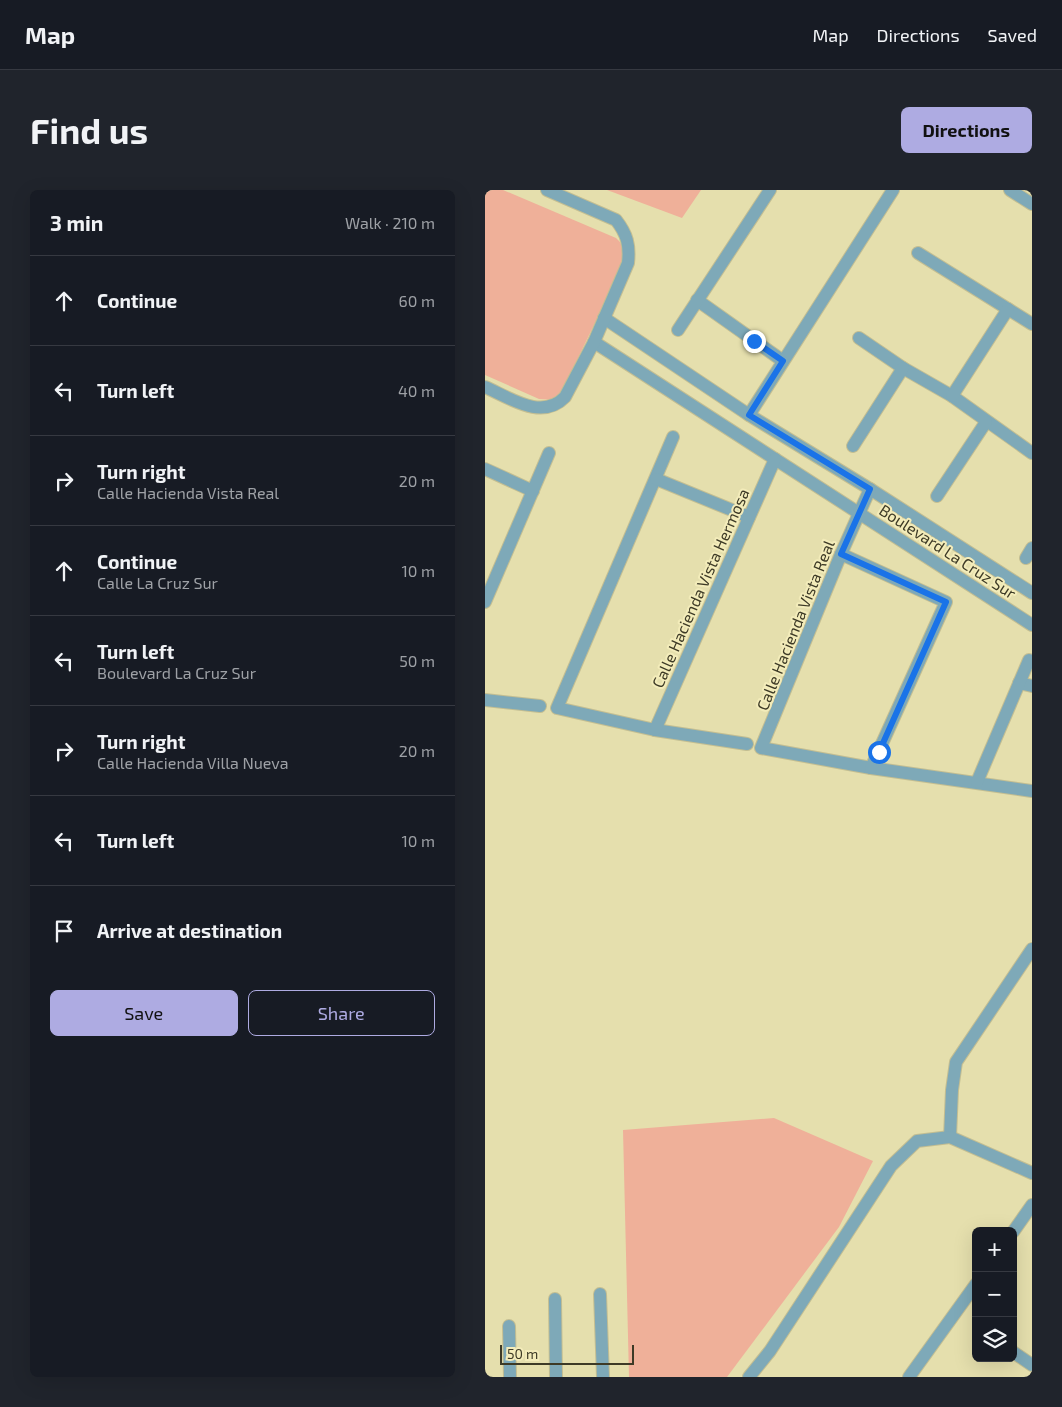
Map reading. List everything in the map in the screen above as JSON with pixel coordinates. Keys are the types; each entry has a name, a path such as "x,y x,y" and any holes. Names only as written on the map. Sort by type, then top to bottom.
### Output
{"street":[{"path":"485,387 534,408 551,407 559,403 565,397 594,342 628,263 628,240 623,229 615,220 547,190"},
{"path":"678,330 770,190"},
{"path":"749,415 893,190"},
{"path":"1009,190 1032,204"},
{"path":"918,253 1032,324"},
{"path":"697,300 783,361"},
{"path":"952,396 1008,309"},
{"name":"Boulevard La Cruz Sur","path":"604,318 749,415 870,489 1032,593"},
{"path":"859,338 903,368 952,396 1032,453"},
{"name":"Boulevard La Cruz Sur","path":"594,342 1032,625"},
{"path":"853,446 903,368"},
{"path":"937,496 986,422"},
{"path":"673,437 557,708 655,730 747,744"},
{"path":"485,602 549,453"},
{"name":"Calle Hacienda Vista Hermosa","path":"655,730 775,459"},
{"path":"485,469 533,491"},
{"path":"656,479 749,517"},
{"name":"Calle Hacienda Vista Real","path":"870,489 841,554 761,748 871,768"},
{"path":"841,554 946,602 871,768 1032,791"},
{"path":"977,782 1029,660"},
{"path":"1019,683 1032,686"},
{"path":"485,700 540,706"},
{"path":"950,1137 952,1090 956,1062 1032,949"},
{"path":"749,1377 770,1351 891,1166 917,1141 950,1137 1032,1173"},
{"path":"1017,1227 1032,1206"},
{"path":"909,1377 972,1290"},
{"path":"600,1294 603,1377"},
{"path":"555,1299 556,1377"},
{"path":"509,1326 510,1377"},
{"path":"1017,1355 1032,1365"}],"shaded area":[{"path":"485,190 503,190 616,238 620,242 626,259 560,395 555,400 539,399 485,375"},
{"path":"607,190 701,190 682,218"},
{"path":"774,1118 873,1161 839,1227 727,1377 629,1377 623,1130"}],"route":[{"path":"754,341 783,361 749,415 870,489 841,554 946,602 879,752"}]}
